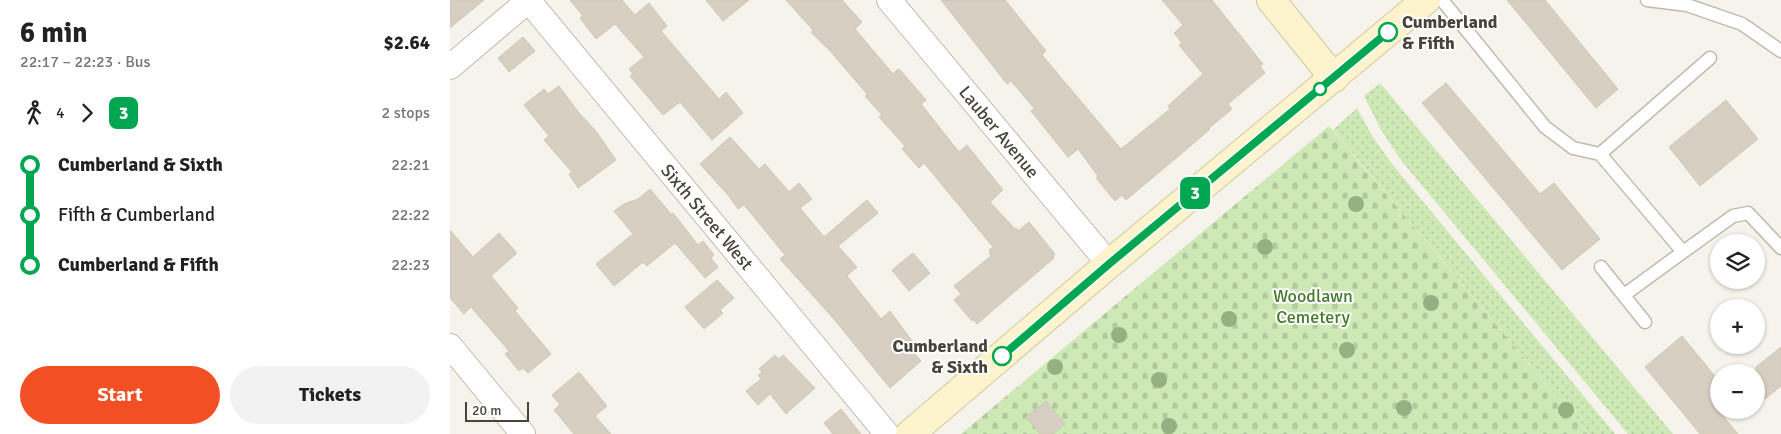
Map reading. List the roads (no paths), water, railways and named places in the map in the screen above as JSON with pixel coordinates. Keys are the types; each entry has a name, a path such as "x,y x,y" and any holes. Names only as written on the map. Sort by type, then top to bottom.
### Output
{"street":[{"path":"450,67 528,0"},
{"name":"Sixth Street West","path":"528,0 887,434"},
{"name":"Lauber Avenue","path":"889,0 1109,264"},
{"path":"1272,0 1334,78"},
{"path":"910,434 1109,264 1426,0"},
{"path":"450,346 522,434"}],"lane":[{"path":"1442,0 1546,127 1573,148 1600,154 1684,252"},
{"path":"1647,0 1687,5 1742,24 1781,51"},
{"path":"1600,154 1710,58"},
{"path":"1624,295 1733,216 1748,213 1781,248"},
{"path":"1601,267 1645,322"}],"place":[{"name":"Cumberland & Fifth","path":"1388,32"},
{"name":"Cumberland & Sixth","path":"1002,356"}],"park label":[{"name":"Woodlawn Cemetery","path":"1313,306"}]}
